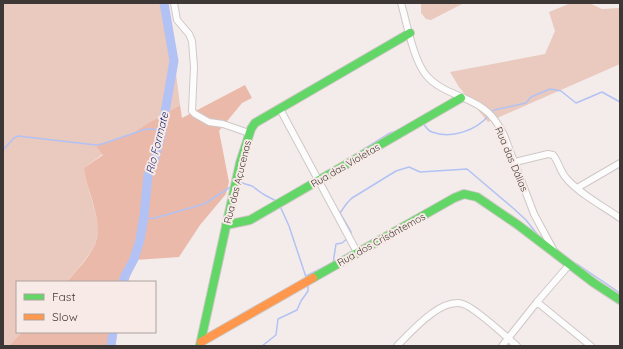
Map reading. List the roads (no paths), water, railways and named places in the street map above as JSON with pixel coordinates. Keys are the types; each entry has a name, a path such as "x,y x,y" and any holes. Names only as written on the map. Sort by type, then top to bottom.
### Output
{"street":[{"path":"174,3 177,20 189,34 192,41 194,67 192,111 209,122 223,124 249,134"},
{"name":"Rua das Dálias","path":"401,3 419,62 426,76 442,88 479,106 493,117 499,125 515,162 534,214 557,255"},
{"name":"Rua das Açucenas","path":"200,344 240,163 249,134 255,123 410,33"},
{"name":"Rua das Violetas","path":"226,225 250,220 461,98"},
{"path":"280,109 357,252"},
{"path":"515,162 548,154 553,155 564,176 577,188 620,218"},
{"path":"577,188 620,163"},
{"name":"Rua dos Crisântemos","path":"200,344 357,252 454,198 464,194 477,197 518,225 568,264 620,300"},
{"path":"502,346 568,264"},
{"path":"537,302 591,346"},
{"path":"397,346 433,313 451,304 458,303 469,307 517,346"}],"waterway":[{"name":"Rio Formate","path":"123,281 134,259 140,240 148,175 153,165 161,135 174,61 164,3"},
{"path":"491,112 526,103 531,97 550,89 561,91 576,103 602,92 620,102"},
{"path":"423,123 428,130 447,135 470,129 484,121 489,115"},
{"path":"3,150 14,138 18,136 96,145 146,129 162,131"},
{"path":"343,162 390,133 397,131"},
{"path":"350,236 351,232 340,213 347,203 352,198 396,171 409,167 420,172 467,169 526,220 537,234"},
{"path":"239,182 252,186 276,201"},
{"path":"144,219 155,218 204,204 232,186"},
{"path":"280,206 289,226 306,277"},
{"path":"333,263 336,244 342,243 348,238"},
{"path":"577,264 620,293"},
{"path":"306,276 326,266"},
{"path":"262,346 276,335 278,319 297,310 308,291 308,285"},
{"name":"Rio Formate","path":"111,346 113,333"}]}
